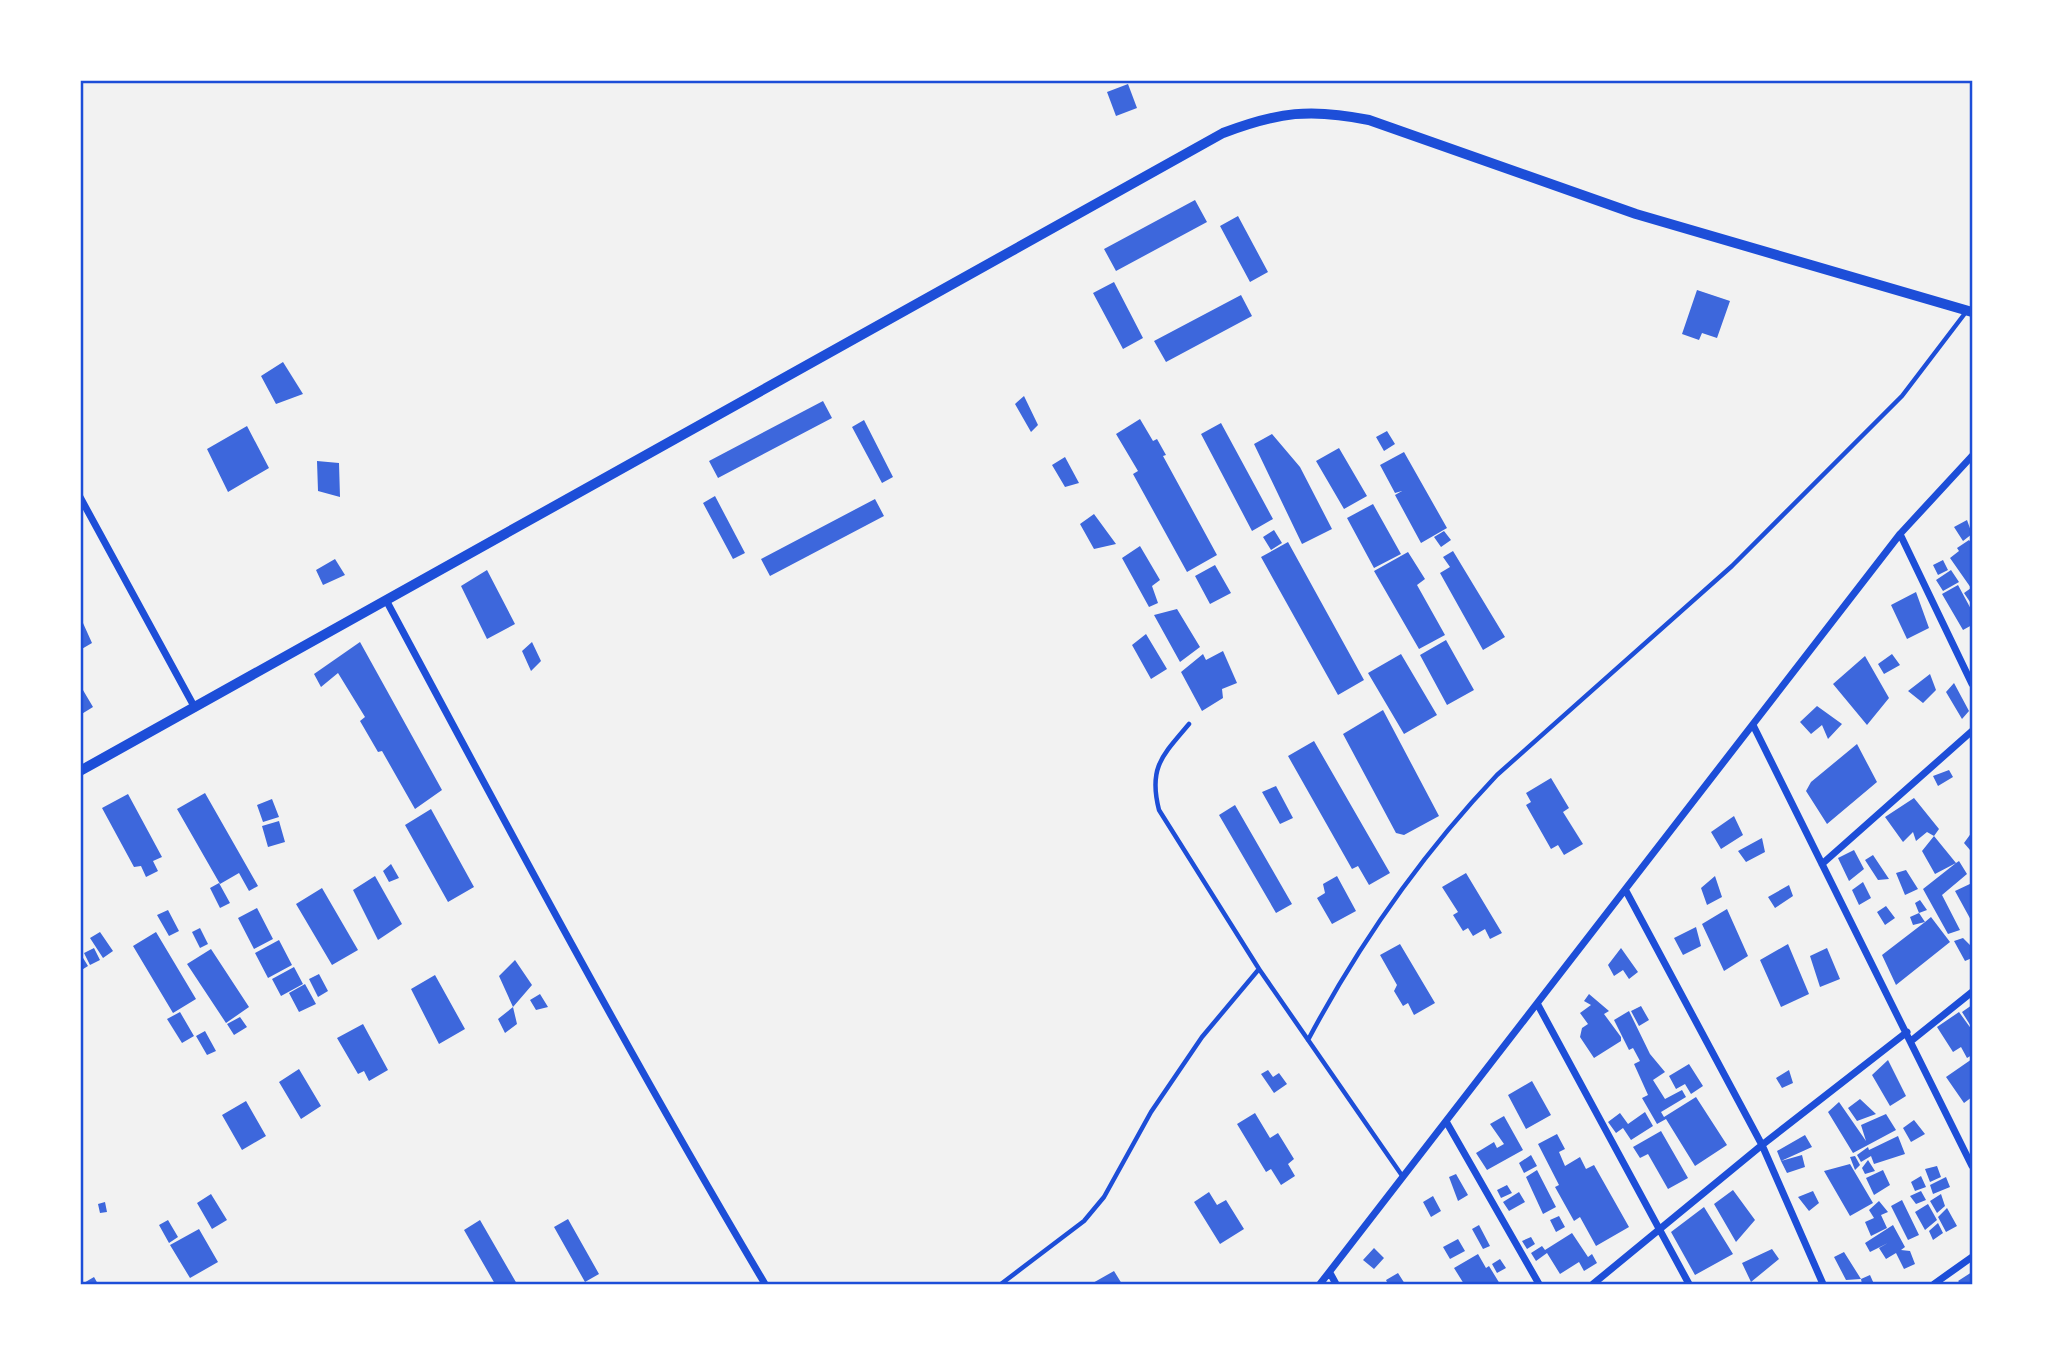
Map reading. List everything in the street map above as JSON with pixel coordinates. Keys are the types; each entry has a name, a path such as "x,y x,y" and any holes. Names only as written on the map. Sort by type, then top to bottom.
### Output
{"street":[{"path":"80,771 1223,133 1265,117 1332,112 1369,120 1636,214 1970,312"},
{"path":"1320,1284 1900,534 1972,456"},
{"path":"80,497 196,708"},
{"path":"1900,534 1972,684"},
{"path":"386,600 550,907 681,1144 765,1284"},
{"path":"1753,725 1972,1166"},
{"path":"1822,864 1972,731"},
{"path":"1626,891 1762,1145 1823,1284"},
{"path":"1911,1041 1972,992"},
{"path":"1538,1005 1689,1284"},
{"path":"1593,1284 1762,1145 1907,1032"},
{"path":"1447,1123 1539,1284"},
{"path":"1934,1284 1972,1257"},
{"path":"1330,1273 1336,1284"}],"lane":[{"path":"1308,1040 1334,992 1381,918 1465,809 1497,775 1732,566 1902,396 1970,312"},
{"path":"1189,724 1168,749 1157,769 1153,784 1159,810 1259,969 1404,1178"},
{"path":"1001,1284 1084,1222 1104,1197 1158,1101 1202,1037 1259,969"}],"building":[{"path":"1128,84 1137,108 1116,116 1107,92"},
{"path":"1195,200 1207,222 1116,271 1104,249"},
{"path":"1238,216 1268,272 1250,282 1220,226"},
{"path":"1114,282 1143,338 1123,349 1093,293"},
{"path":"1697,290 1730,301 1717,338 1702,333 1699,340 1682,334"},
{"path":"1241,295 1252,316 1166,362 1154,341"},
{"path":"283,362 303,394 276,404 261,376"},
{"path":"1024,396 1038,425 1031,432 1015,404"},
{"path":"823,401 832,418 718,478 709,461"},
{"path":"1140,419 1153,441 1157,439 1166,455 1163,456 1217,555 1187,572 1133,474 1138,471 1116,434"},
{"path":"864,420 893,477 882,483 852,427"},
{"path":"1221,423 1273,519 1252,531 1201,434"},
{"path":"247,426 269,468 228,492 207,449"},
{"path":"1387,431 1395,444 1384,451 1376,437"},
{"path":"1272,434 1300,467 1332,529 1302,544 1254,444"},
{"path":"1339,448 1367,496 1344,509 1316,461"},
{"path":"1404,452 1447,528 1421,543 1395,495 1402,491 1395,493 1380,465"},
{"path":"1065,457 1079,483 1065,487 1052,465"},
{"path":"317,461 339,463 340,497 318,491"},
{"path":"715,496 745,553 733,559 703,503"},
{"path":"875,499 884,516 770,576 761,559"},
{"path":"1373,504 1401,554 1374,568 1347,518"},
{"path":"1094,514 1116,544 1094,549 1080,524"},
{"path":"1967,520 1972,534 1963,541 1954,527"},
{"path":"1274,530 1282,543 1271,550 1263,537"},
{"path":"1444,531 1451,540 1441,547 1434,537"},
{"path":"1969,540 1972,544 1972,605 1964,593 1971,588 1950,558 1959,551 1957,548"},
{"path":"1288,542 1364,680 1338,695 1261,557"},
{"path":"1140,546 1160,580 1152,586 1158,603 1149,607 1122,558"},
{"path":"1453,551 1505,637 1483,650 1440,573 1450,567 1443,557"},
{"path":"1408,552 1425,579 1417,585 1445,635 1419,649 1374,571"},
{"path":"335,559 345,575 323,585 316,570"},
{"path":"1943,560 1948,570 1938,575 1933,565"},
{"path":"1215,565 1231,593 1210,604 1195,576"},
{"path":"487,570 515,624 487,639 461,586"},
{"path":"1951,570 1959,582 1943,591 1936,580"},
{"path":"1958,585 1972,611 1972,625 1963,630 1942,594"},
{"path":"1916,592 1929,628 1907,639 1891,605"},
{"path":"1177,609 1200,647 1180,662 1154,615"},
{"path":"83,623 92,643 80,650 80,625"},
{"path":"1146,634 1167,669 1151,679 1132,645"},
{"path":"1446,640 1474,690 1447,705 1420,655"},
{"path":"360,642 442,790 415,809 382,751 378,752 360,721 365,717 338,673 321,687 314,674"},
{"path":"532,642 541,661 531,671 522,651"},
{"path":"1223,651 1237,683 1222,689 1223,698 1202,711 1181,672 1203,654 1206,660"},
{"path":"1401,654 1437,715 1404,734 1368,673"},
{"path":"1892,654 1900,665 1884,674 1878,664"},
{"path":"1865,656 1889,698 1867,725 1833,684"},
{"path":"1930,674 1936,690 1923,703 1908,691"},
{"path":"1954,683 1969,711 1962,719 1946,692"},
{"path":"80,685 93,707 80,715"},
{"path":"1817,706 1842,724 1828,739 1822,725 1811,734 1800,722"},
{"path":"1383,710 1439,816 1404,835 1396,833 1343,734"},
{"path":"1314,741 1390,873 1369,885 1358,866 1352,869 1288,756"},
{"path":"1857,744 1877,782 1827,824 1806,791 1811,782"},
{"path":"1949,770 1953,777 1938,786 1933,776"},
{"path":"1551,778 1569,808 1563,812 1583,844 1564,855 1558,845 1551,849 1526,805 1531,802 1526,793"},
{"path":"1276,786 1293,818 1280,824 1262,792"},
{"path":"205,793 258,886 249,891 239,873 220,884 177,809"},
{"path":"128,794 162,857 153,861 158,871 146,877 141,866 134,867 102,808"},
{"path":"1914,798 1939,829 1934,836 1927,832 1916,841 1913,832 1903,842 1885,817"},
{"path":"272,799 279,817 263,822 257,805"},
{"path":"1235,805 1292,904 1276,913 1219,815"},
{"path":"431,809 474,887 448,902 405,825"},
{"path":"1734,816 1743,835 1721,849 1711,832"},
{"path":"279,821 285,842 268,847 262,826"},
{"path":"1972,832 1972,848 1970,850 1964,843"},
{"path":"1934,836 1956,863 1935,874 1922,851"},
{"path":"1762,838 1765,852 1746,862 1738,851"},
{"path":"1854,850 1864,869 1849,881 1838,858"},
{"path":"1873,855 1889,879 1878,880 1865,860"},
{"path":"1959,861 1967,874 1942,895 1960,930 1948,934 1923,889"},
{"path":"391,864 399,878 389,882 383,871"},
{"path":"1906,870 1918,889 1905,895 1896,873"},
{"path":"1466,873 1502,933 1490,939 1485,929 1473,936 1468,928 1463,931 1453,915 1458,912 1442,887"},
{"path":"375,876 402,924 378,940 353,890"},
{"path":"1337,876 1356,911 1332,924 1317,898 1325,893 1323,884"},
{"path":"1715,876 1722,897 1707,905 1701,888"},
{"path":"1863,882 1871,898 1859,905 1852,890"},
{"path":"219,883 230,903 220,908 210,888"},
{"path":"1972,883 1972,922 1955,891"},
{"path":"1789,885 1793,896 1775,908 1768,897"},
{"path":"322,888 358,950 332,965 296,904"},
{"path":"1920,900 1927,910 1919,913 1915,903"},
{"path":"1886,906 1895,918 1885,925 1877,912"},
{"path":"257,908 273,939 254,949 238,918"},
{"path":"1727,909 1748,956 1724,971 1702,924"},
{"path":"168,910 179,931 169,936 157,915"},
{"path":"1919,913 1925,922 1913,925 1910,917"},
{"path":"1931,917 1950,942 1896,985 1882,955"},
{"path":"1696,927 1701,946 1683,955 1674,938"},
{"path":"200,928 208,944 200,948 192,932"},
{"path":"100,932 113,951 103,958 90,938"},
{"path":"156,932 196,999 173,1013 133,946"},
{"path":"1963,938 1972,947 1972,958 1965,961 1954,941"},
{"path":"279,940 292,965 268,978 255,953"},
{"path":"1400,944 1435,1003 1414,1015 1408,1003 1403,1006 1394,991 1397,985 1380,955"},
{"path":"1788,944 1809,994 1781,1007 1760,960"},
{"path":"94,948 100,960 90,965 84,953"},
{"path":"1621,948 1638,972 1629,979 1623,970 1614,976 1608,965"},
{"path":"1827,948 1840,979 1820,987 1810,956"},
{"path":"211,949 249,1007 226,1023 187,964"},
{"path":"80,953 88,966 80,971"},
{"path":"515,960 532,985 513,1007 499,976"},
{"path":"294,967 303,984 281,996 272,979"},
{"path":"319,974 328,991 318,997 309,979"},
{"path":"435,975 465,1029 439,1044 411,989"},
{"path":"305,984 316,1004 299,1012 289,993"},
{"path":"540,994 548,1007 536,1010 530,1000"},
{"path":"1589,994 1609,1011 1604,1014 1621,1037 1621,1041 1594,1058 1580,1037 1582,1028 1588,1024 1580,1013 1591,1005 1584,1001"},
{"path":"1972,1005 1972,1028 1962,1012"},
{"path":"1641,1006 1649,1020 1639,1026 1631,1011"},
{"path":"513,1007 517,1024 505,1033 498,1019"},
{"path":"1629,1011 1650,1054 1665,1072 1653,1080 1665,1099 1682,1090 1686,1097 1661,1112 1664,1117 1696,1097 1727,1145 1695,1166 1666,1119 1657,1124 1642,1098 1648,1095 1634,1064 1640,1061 1633,1048 1629,1050 1614,1020"},
{"path":"180,1012 194,1036 182,1043 167,1019"},
{"path":"1959,1012 1972,1030 1972,1055 1967,1058 1961,1047 1953,1052 1937,1027"},
{"path":"240,1017 247,1027 234,1035 227,1024"},
{"path":"363,1024 388,1070 369,1081 364,1071 358,1074 337,1038"},
{"path":"205,1031 216,1051 207,1055 196,1036"},
{"path":"1972,1059 1972,1097 1964,1103 1946,1077"},
{"path":"1888,1060 1906,1096 1890,1106 1872,1075"},
{"path":"1689,1064 1703,1086 1691,1094 1685,1084 1676,1089 1669,1076"},
{"path":"299,1069 321,1106 301,1119 279,1082"},
{"path":"1268,1070 1273,1077 1279,1073 1287,1084 1274,1093 1261,1074"},
{"path":"1789,1070 1793,1083 1782,1088 1776,1078"},
{"path":"1532,1081 1551,1115 1526,1129 1508,1095"},
{"path":"1860,1099 1876,1114 1857,1121 1848,1108"},
{"path":"246,1101 266,1136 242,1150 222,1115"},
{"path":"1839,1102 1866,1141 1861,1125 1886,1114 1896,1130 1853,1153 1828,1112"},
{"path":"1645,1112 1653,1126 1631,1140 1623,1128 1616,1133 1608,1122 1620,1113 1628,1124"},
{"path":"1255,1113 1270,1138 1278,1133 1294,1159 1288,1164 1295,1176 1281,1185 1271,1169 1266,1172 1237,1124"},
{"path":"1504,1116 1523,1150 1487,1170 1476,1153 1494,1142 1497,1148 1504,1144 1490,1124"},
{"path":"1914,1120 1925,1134 1911,1142 1903,1128"},
{"path":"1661,1131 1688,1178 1668,1189 1648,1154 1640,1158 1633,1147"},
{"path":"1557,1134 1565,1149 1559,1152 1565,1166 1580,1157 1586,1169 1594,1165 1629,1227 1596,1246 1580,1217 1574,1221 1555,1187 1559,1185 1538,1144"},
{"path":"1805,1135 1812,1147 1781,1161 1777,1151"},
{"path":"1898,1136 1905,1154 1874,1164 1871,1156 1861,1162 1857,1155 1868,1147 1869,1150"},
{"path":"1531,1155 1537,1166 1524,1173 1519,1163"},
{"path":"1802,1155 1805,1167 1787,1173 1781,1161"},
{"path":"1855,1156 1860,1165 1855,1170 1850,1157"},
{"path":"1868,1160 1875,1171 1865,1174 1862,1168"},
{"path":"1850,1164 1873,1203 1850,1216 1824,1171"},
{"path":"1937,1166 1941,1177 1930,1182 1925,1169"},
{"path":"1537,1170 1556,1207 1543,1214 1526,1177"},
{"path":"1883,1170 1890,1185 1874,1195 1866,1178"},
{"path":"1456,1174 1468,1195 1458,1201 1449,1177"},
{"path":"1921,1176 1926,1187 1915,1191 1911,1182"},
{"path":"1946,1177 1950,1187 1933,1194 1930,1185"},
{"path":"1507,1185 1512,1193 1501,1198 1497,1190"},
{"path":"1733,1190 1755,1220 1736,1242 1714,1204"},
{"path":"1813,1191 1819,1203 1809,1211 1798,1197"},
{"path":"1921,1191 1926,1200 1916,1204 1910,1196"},
{"path":"1209,1192 1217,1205 1226,1200 1244,1229 1220,1244 1194,1202"},
{"path":"1519,1192 1525,1202 1509,1211 1503,1202"},
{"path":"211,1194 227,1220 212,1229 197,1203"},
{"path":"1941,1194 1945,1206 1937,1213 1930,1201"},
{"path":"1433,1196 1441,1211 1431,1217 1423,1202"},
{"path":"1902,1200 1919,1235 1908,1240 1891,1206"},
{"path":"1879,1201 1888,1212 1881,1215 1887,1228 1871,1236 1865,1222 1874,1218 1869,1210"},
{"path":"105,1202 107,1212 100,1213 98,1204"},
{"path":"1928,1204 1937,1220 1925,1230 1915,1212"},
{"path":"1704,1207 1733,1254 1695,1275 1671,1232"},
{"path":"1947,1208 1957,1226 1946,1232 1938,1217"},
{"path":"1559,1216 1565,1227 1556,1232 1550,1220"},
{"path":"568,1219 599,1274 585,1282 554,1227"},
{"path":"168,1220 178,1237 169,1243 159,1225"},
{"path":"480,1220 517,1284 495,1284 464,1230"},
{"path":"1938,1223 1943,1233 1933,1240 1929,1231"},
{"path":"1479,1225 1490,1246 1483,1249 1472,1229"},
{"path":"1893,1225 1905,1247 1901,1250 1910,1251 1915,1264 1904,1269 1896,1253 1886,1259 1879,1248 1888,1243 1870,1252 1865,1243"},
{"path":"199,1229 218,1262 190,1278 170,1245"},
{"path":"1572,1233 1588,1257 1592,1254 1597,1263 1584,1271 1579,1262 1560,1274 1547,1253 1536,1261 1531,1253 1542,1246 1545,1250"},
{"path":"1531,1237 1535,1244 1527,1249 1522,1241"},
{"path":"1458,1239 1465,1251 1450,1259 1443,1247"},
{"path":"1374,1248 1384,1258 1374,1269 1363,1260"},
{"path":"1772,1249 1779,1259 1751,1282 1742,1263"},
{"path":"1844,1252 1861,1279 1846,1280 1834,1257"},
{"path":"1478,1254 1500,1284 1464,1284 1454,1268"},
{"path":"1500,1259 1506,1268 1497,1273 1492,1264"},
{"path":"1114,1271 1122,1284 1091,1284"},
{"path":"1972,1272 1972,1284 1961,1284 1958,1281"},
{"path":"1398,1273 1405,1284 1388,1284 1386,1280"},
{"path":"1870,1275 1874,1284 1862,1284 1861,1279"},
{"path":"94,1277 98,1284 82,1284"}]}
